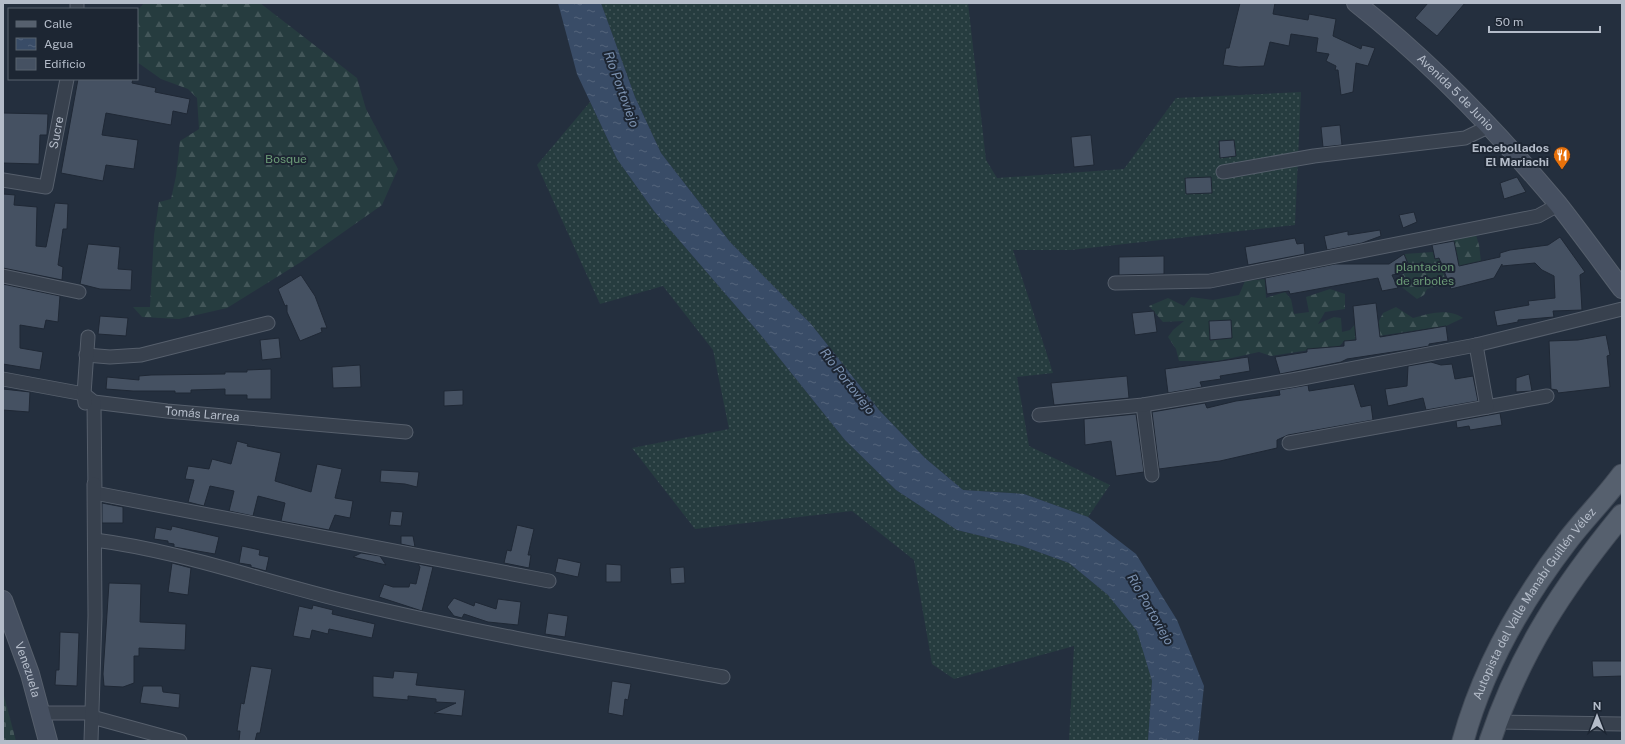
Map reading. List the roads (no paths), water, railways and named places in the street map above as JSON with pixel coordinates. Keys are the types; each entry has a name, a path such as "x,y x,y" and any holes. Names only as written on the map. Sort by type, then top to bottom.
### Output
{"main road":[{"name":"Autopista del Valle Manabí Guillén Vélez","path":"1463,741 1491,667 1509,629 1530,594 1569,539 1622,475"},
{"name":"Autopista del Valle Manabí Guillén Vélez","path":"1494,732 1508,691 1540,627 1564,590 1622,515"}],"street":[{"name":"Avenida 5 de Junio","path":"1356,3 1405,43 1447,82 1490,126 1558,205 1591,248"},
{"name":"Sucre","path":"3,180 46,186 67,80"},
{"path":"1223,172 1314,156 1465,138 1490,126"},
{"path":"1115,282 1210,281 1538,216 1558,205"},
{"path":"1591,248 1622,289"},
{"path":"1591,248 1622,300"},
{"path":"3,276 79,292"},
{"path":"1039,415 1143,405 1292,380 1476,345 1622,309"},
{"path":"86,355 110,357 141,355 268,323"},
{"path":"88,337 86,355 95,493 91,741"},
{"path":"1476,345 1487,408"},
{"name":"Tomás Larrea","path":"3,379 89,398 167,411 406,432"},
{"path":"1290,443 1547,396"},
{"path":"1143,405 1152,475"},
{"path":"95,493 549,581"},
{"path":"95,540 132,545 349,602 463,627 723,677"},
{"name":"Venezuela","path":"3,600 24,655 42,713 48,741"},
{"path":"42,713 92,715 180,741"},
{"path":"1494,732 1622,724"}],"water":[{"name":"Río Portoviejo","path":"558,3 601,3 635,97 661,153 730,242 811,324 879,410 925,458 963,490 1024,494 1088,517 1136,554 1177,620 1204,686 1198,741 1148,741 1152,681 1137,631 1108,595 1069,563 1022,546 957,530 896,490 845,440 760,334 654,211 617,159 577,74"}],"place":[{"name":"Encebollados El Mariachi","path":"1562,170"}],"park label":[{"name":"Bosque","path":"286,159"},
{"name":"plantacion de arboles","path":"1425,274"}]}
